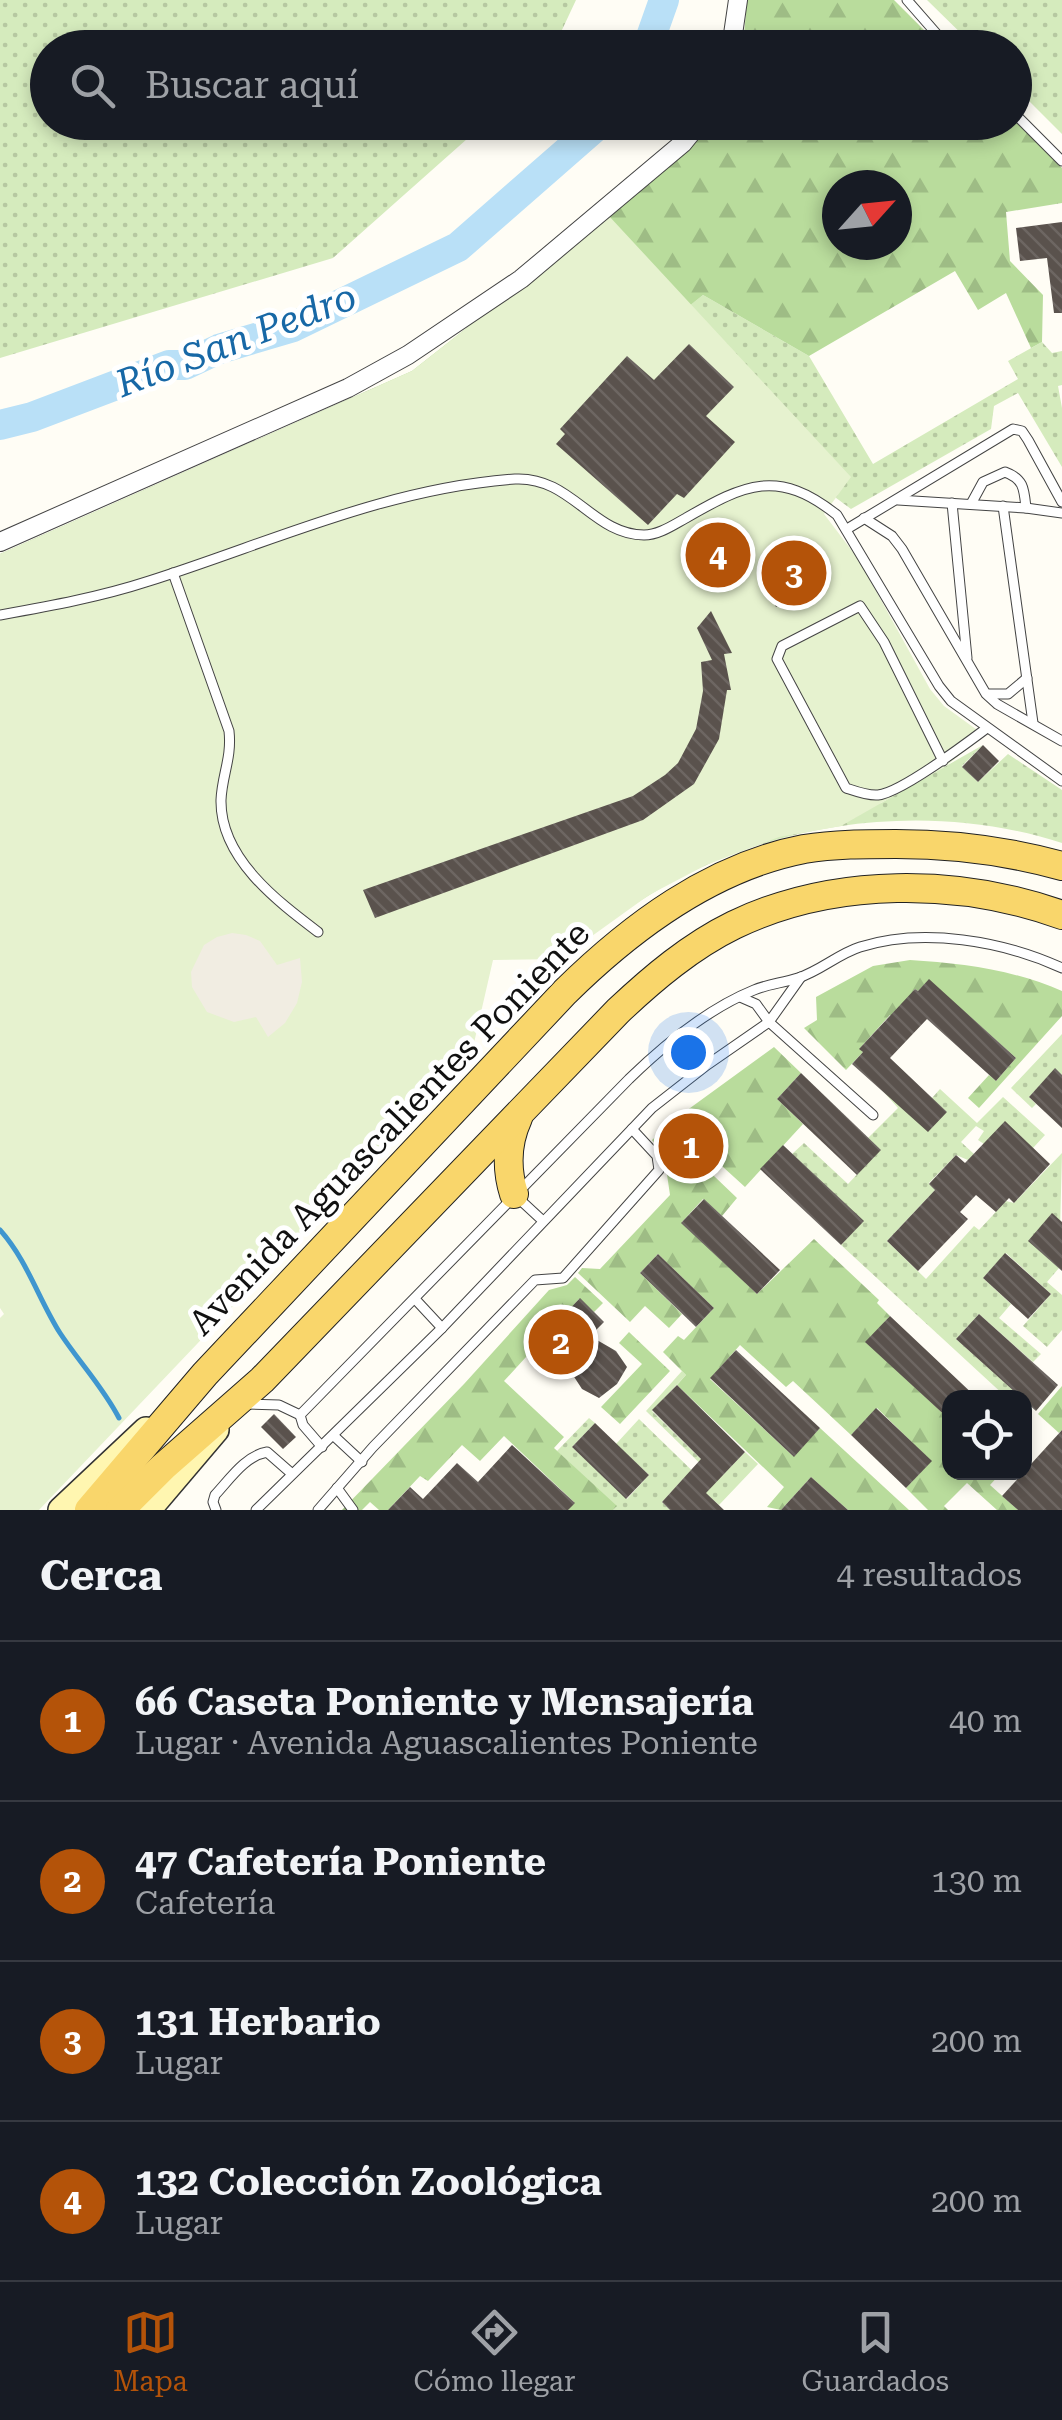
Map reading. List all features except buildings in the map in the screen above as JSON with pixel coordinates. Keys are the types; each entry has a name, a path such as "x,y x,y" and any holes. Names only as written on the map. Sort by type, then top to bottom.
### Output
{"main road":[{"name":"Avenida Aguascalientes Poniente","path":"89,1510 180,1401 590,968 637,929 704,886 778,855 860,844 954,846 1062,866"},
{"path":"120,1510 237,1404 618,1011 711,938 775,908 844,892 924,889 990,896 1062,915"},
{"path":"514,1194 508,1169 510,1140 522,1110"}],"street":[{"path":"734,30 738,0"},
{"path":"0,542 348,388 408,355 521,279 686,140"},
{"name":"Avenida Aguascalientes Poniente","path":"60,1510 109,1461 180,1401"},
{"path":"148,1510 237,1404"}],"lane":[{"path":"906,0 933,30"},
{"path":"1032,132 1062,161"},
{"path":"847,528 1013,430 1022,431 1062,502"},
{"path":"971,504 984,482 1005,472 1018,476 1024,486 1026,508"},
{"path":"0,615 78,600 173,573 343,513 432,492 535,479 556,486 624,533 647,535 664,530 727,494 770,484 814,497 837,515 951,701 1062,782"},
{"path":"895,500 1062,513"},
{"path":"952,503 968,666"},
{"path":"1003,506 1033,723"},
{"path":"864,518 892,536 902,549 986,694 1062,742"},
{"path":"173,573 229,732 232,752 221,797 230,840 247,868 318,932"},
{"path":"942,761 884,642 860,606 782,646 778,659 846,788 880,795 942,761 987,728"},
{"path":"884,642 906,631"},
{"path":"986,694 1008,694 1027,678"},
{"path":"300,1415 652,1057 689,1028 740,997 769,984 801,977 834,957 896,940 971,942 1008,948 1062,968"},
{"path":"256,1510 442,1328 652,1108 769,1022 801,977"},
{"path":"740,997 756,1004 769,1022 873,1115"},
{"path":"318,1510 535,1280 563,1278 658,1170 657,1156 632,1129"},
{"path":"514,1194 542,1221"},
{"path":"415,1299 442,1328"},
{"path":"237,1404 279,1405 300,1415 303,1425 322,1446"},
{"path":"334,1436 362,1462"},
{"path":"215,1506 215,1496 261,1452 267,1452 291,1473"},
{"path":"337,1488 353,1510"}],"green space":[{"path":"0,0 576,0 562,30 30,30 30,140 466,140 333,258 0,358"},
{"path":"747,0 894,0 924,30 744,30"},
{"path":"927,0 1062,0 1062,134 1032,104 1032,30 958,30"},
{"path":"1032,138 1062,168 1062,203 1006,212 1010,261 1043,295 1042,342 1031,348 1006,293 978,310 955,271 809,356 703,295 627,356 0,604 0,554 412,371 609,216 696,140"},
{"path":"609,216 851,477 824,514 859,560 930,689 944,706 984,735 946,766 841,826 779,837 706,865 649,895 560,959 493,960 471,1056 39,1510 0,1510 0,1318 4,1314 0,1308 0,554 412,371"},
{"path":"703,295 809,356 873,464 1018,379 1008,361 1042,342 1052,353 1062,351 1062,385 1058,386 1062,467 1018,393 994,406 991,429 851,509 824,489 669,322"},
{"path":"983,745 962,766 978,782 1008,754 1062,790 1062,843 957,822 849,825 796,835 695,870 637,903 560,959 578,863 881,803"},
{"path":"910,960 988,969 1062,991 1062,1016 979,1108 968,1098 989,1075 996,1081 1016,1058 929,980 918,991 915,989 893,1017 890,1015 846,1070 804,1028 817,1020 816,997 873,966"},
{"path":"1062,1034 1062,1075 1055,1069 1029,1097 1036,1104 1032,1108 1011,1088"},
{"path":"774,1047 801,1073 777,1099 803,1124 745,1187 701,1147 707,1140 691,1135 675,1119"},
{"path":"872,1079 932,1098 940,1089 977,1123 1003,1097 1045,1135 1033,1148 984,1144 978,1140 984,1131 976,1126 961,1142 974,1154 968,1160 956,1155 929,1183 935,1190 887,1241 926,1279 974,1226 979,1230 1006,1201 1014,1203 1062,1153 1059,1268 1047,1282 1062,1295 1062,1330 1047,1347 1023,1326 1051,1294 1006,1253 983,1278 1011,1304 999,1318 1041,1354 1033,1362 979,1314 956,1339 1013,1390 998,1390 841,1245 863,1221 792,1154 804,1143 848,1184 880,1150 868,1138 898,1108"},
{"path":"664,1129 681,1145 675,1152 685,1162 692,1155 737,1198 722,1216 703,1199 682,1222 757,1294 814,1239 879,1300 877,1303 890,1316 866,1342 942,1413 942,1480 995,1480 990,1485 1018,1510 997,1510 967,1483 944,1506 948,1510 928,1510 906,1488 931,1461 877,1408 851,1435 793,1381 786,1387 740,1345 710,1379 793,1456 820,1428 909,1510 848,1510 811,1477 781,1510 767,1507 784,1487 677,1385 686,1375 663,1352 678,1336 684,1340 714,1308 658,1254 640,1273 682,1314 669,1328 645,1306 630,1322 578,1273 582,1268 600,1269 670,1195 664,1154 652,1140"},
{"path":"575,1277 603,1303 594,1312 579,1299 504,1381 564,1437 554,1448 617,1506 613,1510 568,1510 574,1502 504,1436 480,1461 462,1445 428,1481 420,1476 388,1510 379,1510 370,1502 362,1510 342,1510 549,1290 567,1285"},
{"path":"629,1332 670,1371 620,1424 601,1407 642,1364 619,1343"},
{"path":"682,1371 686,1375 652,1411 720,1478 745,1452 758,1464 719,1505 686,1476 662,1502 670,1510 613,1510 616,1507 557,1451 589,1418 595,1423 572,1447 627,1499 649,1475 616,1444 639,1419 710,1488 717,1480 646,1411"},
{"path":"1062,1386 1062,1430 1059,1433 1038,1414"}],"shaded area":[{"path":"232,933 260,941 277,965 300,958 302,982 297,1003 285,1023 268,1037 256,1017 234,1022 207,1012 192,987 191,972 204,945"}],"waterway":[{"name":"Río San Pedro","path":"653,30 664,0"},
{"name":"Río San Pedro","path":"0,425 32,417 169,365 185,365 219,349 293,327 458,247 580,140"},
{"path":"0,1230 18,1254 60,1333 119,1418"}],"place":[{"name":"132 Colección Zoológica","path":"718,555"},
{"name":"131 Herbario","path":"794,573"},
{"name":"66 Caseta Poniente y Mensajería","path":"691,1146"},
{"name":"47 Cafetería Poniente","path":"561,1342"}]}
